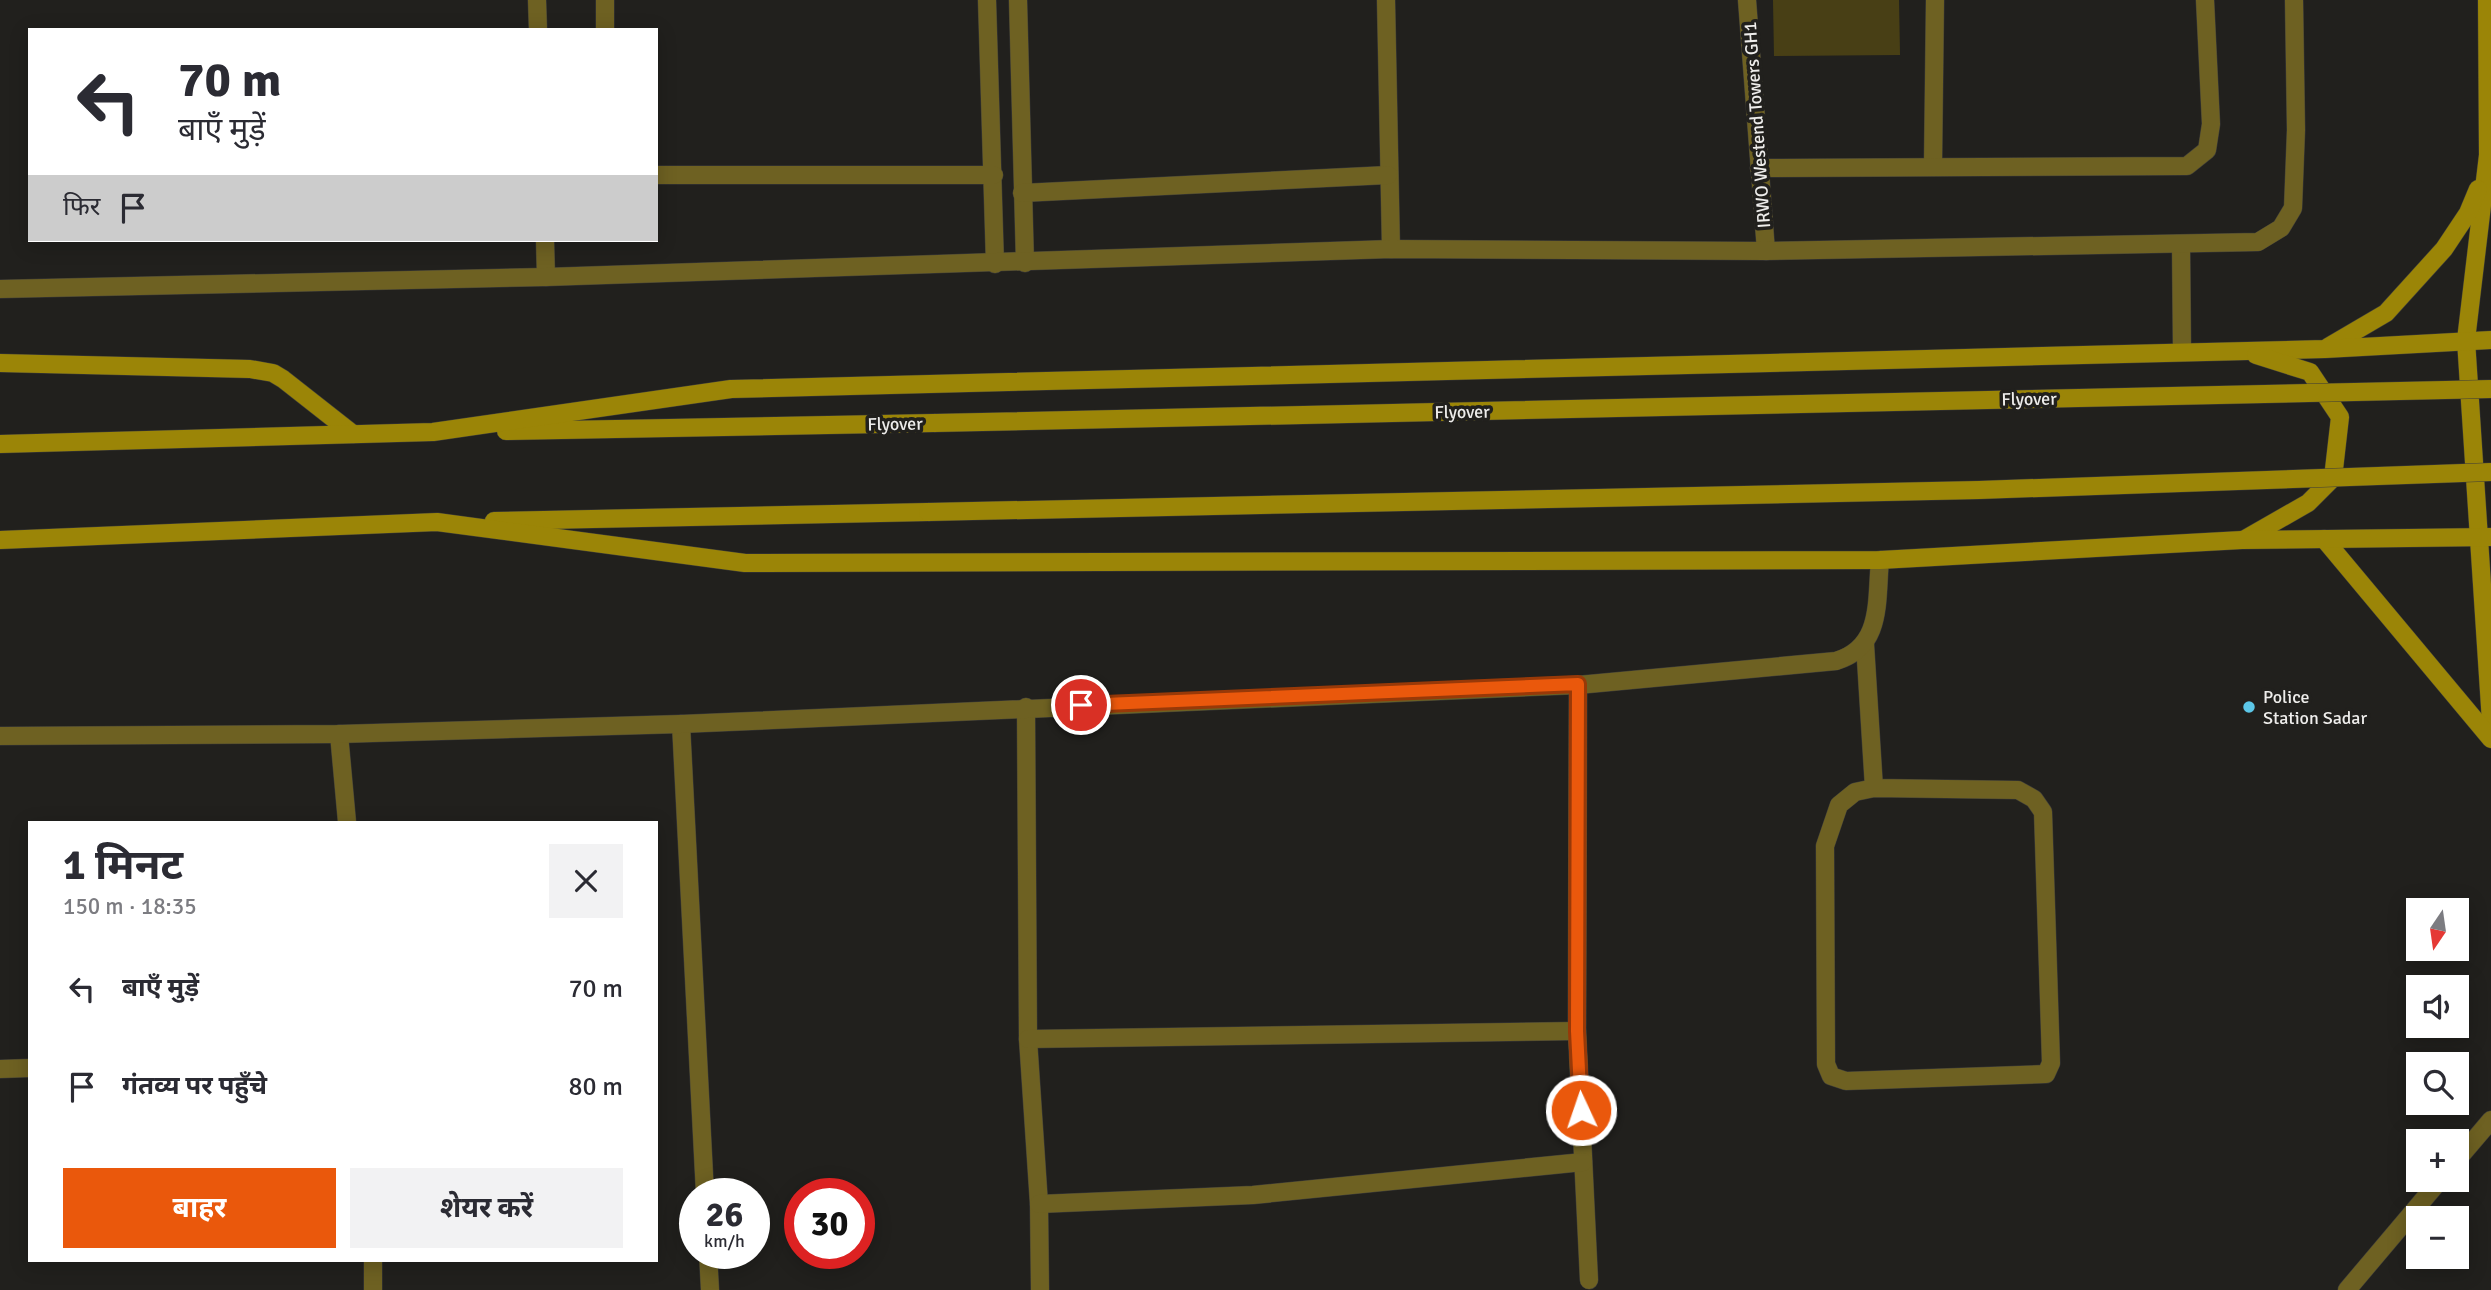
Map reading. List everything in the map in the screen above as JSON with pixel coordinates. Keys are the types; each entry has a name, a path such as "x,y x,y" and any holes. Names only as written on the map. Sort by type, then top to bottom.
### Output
{"main road":[{"path":"2487,0 2486,218 2466,340 2485,537 2491,722"},
{"path":"2325,349 2386,313 2444,249 2468,213 2488,155"},
{"path":"0,444 433,432 731,390 2240,349 2325,349 2491,340"},
{"path":"2240,349 2310,372 2340,417 2333,478 2308,503 2242,540"},
{"path":"0,363 250,369 273,373 353,433"},
{"name":"Flyover","path":"433,432 2491,389"},
{"path":"0,540 436,522 1993,489 2491,472"},
{"path":"436,522 745,563 1880,561 2242,540 2485,537"},
{"path":"2324,539 2491,739"}],"street":[{"path":"537,0 538,28"},
{"path":"605,0 605,28"},
{"path":"987,0 995,264"},
{"path":"1018,0 1025,263"},
{"path":"1386,0 1391,250"},
{"name":"IRWO Westend Towers GH1","path":"1747,0 1766,251"},
{"path":"1933,165 1935,0"},
{"path":"1759,168 1933,165 2187,166 2207,150 2211,124 2205,0"},
{"path":"0,280 0,289 547,277 1391,250 1766,251 2258,242 2281,228 2292,208 2295,130 2294,0"},
{"path":"658,175 994,175"},
{"path":"1022,192 1388,175"},
{"path":"545,242 547,277"},
{"path":"2180,244 2182,351"},
{"path":"0,736 339,734 681,724 1578,684 1836,661 1855,655 1873,630 1880,561"},
{"path":"1865,644 1874,788"},
{"path":"1578,684 1577,1031 1589,1280"},
{"path":"1026,708 1028,1039 1039,1204 1040,1290"},
{"path":"681,724 704,1178"},
{"path":"339,734 347,821"},
{"path":"1874,788 2018,790 2034,799 2043,812 2051,1063 2046,1073 1846,1081 1831,1076 1826,1064 1825,846 1839,805 1855,792 1874,788"},
{"path":"1028,1039 1577,1031"},
{"path":"0,1069 28,1068"},
{"path":"2469,1146 2491,1120"},
{"path":"1039,1204 1253,1195 1583,1162"},
{"path":"2347,1290 2430,1192"},
{"path":"373,1262 373,1290"},
{"path":"709,1269 710,1290"}],"shaded area":[{"path":"1773,0 1899,0 1900,55 1774,56"}],"place":[{"name":"Police Station Sadar","path":"2249,707"}],"route":[{"path":"1081,705 1578,684 1577,1031 1581,1110"}]}
